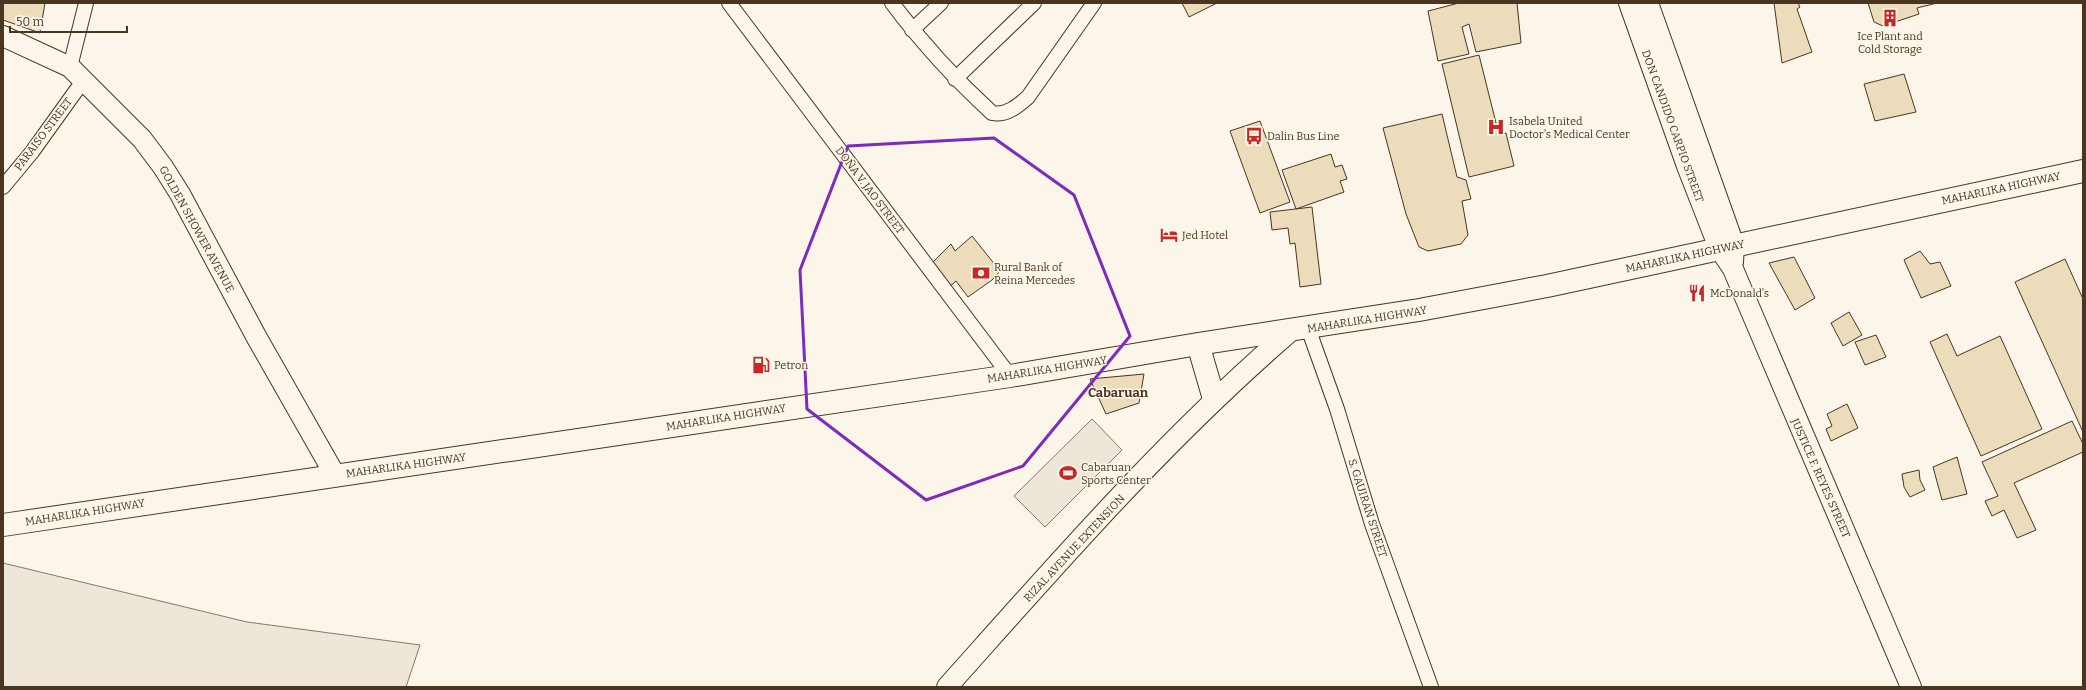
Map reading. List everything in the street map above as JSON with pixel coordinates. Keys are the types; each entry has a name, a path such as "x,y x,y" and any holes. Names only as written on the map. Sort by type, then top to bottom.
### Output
{"main road":[{"name":"MAHARLIKA HIGHWAY","path":"3,525 335,474 508,451 811,404 1010,376 1198,344 1419,310 1540,287 1726,246 2083,171"},
{"path":"1198,344 1214,400"}],"street":[{"path":"76,74 86,3"},
{"name":"DOÑA V. JAO STREET","path":"729,3 1010,376"},
{"path":"892,3 912,30 955,79 992,113 998,114 1017,106 1028,97 1094,3"},
{"path":"912,30 941,3"},
{"path":"955,79 1034,3"},
{"name":"DON CANDIDO CARPIO STREET","path":"1629,3 1686,166 1726,246"},
{"name":"DON CANDIDO CARPIO STREET","path":"1648,3 1726,246"},
{"name":"GOLDEN SHOWER AVENUE","path":"3,36 76,74 142,139 163,167 180,194 257,338 335,474"},
{"name":"PARAISO STREET","path":"3,187 32,152 76,74"},
{"name":"JUSTICE F. REYES STREET","path":"1726,246 1733,269 1911,687"},
{"name":"RIZAL AVENUE EXTENSION","path":"947,687 1027,598 1214,400 1300,329"},
{"name":"S. GAUIRAN STREET","path":"1300,329 1337,409 1372,524 1431,687"}],"highlighted area":[{"path":"994,138 1074,195 1130,336 1023,466 926,500 807,409 800,270 848,146"}],"shaded area":[{"name":"Cabaruan Sports Center","path":"1092,419 1122,450 1045,527 1014,496"},
{"path":"3,563 247,622 420,645 406,687 3,687"}],"building":[{"path":"3,3 45,3 40,33 3,20"},
{"path":"1182,3 1217,3 1189,17"},
{"path":"1459,3 1517,3 1521,43 1476,52 1469,24 1462,27 1469,54 1438,61 1428,11"},
{"path":"1774,3 1798,3 1800,7 1797,9 1812,52 1782,63"},
{"name":"Ice Plant and Cold Storage","path":"1868,3 1937,3 1917,8 1919,14 1883,26 1874,22"},
{"path":"1479,55 1499,135 1506,133 1514,166 1469,177 1442,64"},
{"path":"1904,74 1916,112 1875,121 1864,84"},
{"path":"1442,114 1457,177 1466,180 1471,199 1462,201 1468,235 1461,244 1428,251 1419,247 1406,214 1383,128"},
{"path":"1260,121 1290,202 1260,213 1230,131"},
{"path":"1331,154 1335,167 1342,165 1347,179 1340,181 1344,192 1296,209 1282,170"},
{"path":"1312,207 1321,284 1300,287 1295,243 1290,244 1288,228 1272,230 1270,212"},
{"path":"972,236 1000,271 992,280 968,297 956,281 948,288 930,265 951,244 955,251"},
{"path":"1920,251 1930,264 1940,262 1951,286 1921,298 1904,260"},
{"path":"1794,257 1815,298 1795,310 1769,263"},
{"path":"2065,259 2083,299 2083,432 2015,282"},
{"path":"1849,312 1862,335 1843,346 1831,323"},
{"path":"1947,334 1957,356 2000,336 2042,429 1981,456 1930,342"},
{"path":"1876,335 1886,357 1865,365 1855,342"},
{"path":"1144,374 1139,403 1106,414 1090,379"},
{"path":"1847,404 1858,428 1831,441 1826,429 1832,426 1827,414"},
{"path":"2072,421 2083,444 2083,452 2014,483 2036,530 2017,538 2004,510 1992,516 1985,501 1998,496 1982,462"},
{"path":"1957,457 1967,494 1942,500 1933,467"},
{"path":"1919,470 1920,480 1925,490 1910,497 1904,487 1902,474"}],"place":[{"name":"Ice Plant and Cold Storage","path":"1890,18"},
{"name":"Isabela United Doctor's Medical Center","path":"1496,127"},
{"name":"Dalin Bus Line","path":"1254,136"},
{"name":"Jed Hotel","path":"1169,235"},
{"name":"Rural Bank of Reina Mercedes","path":"981,273"},
{"name":"McDonald's","path":"1697,293"},
{"name":"Petron","path":"761,365"},
{"name":"Cabaruan Sports Center","path":"1068,473"}],"district":[{"name":"Cabaruan","path":"1118,392"}]}
